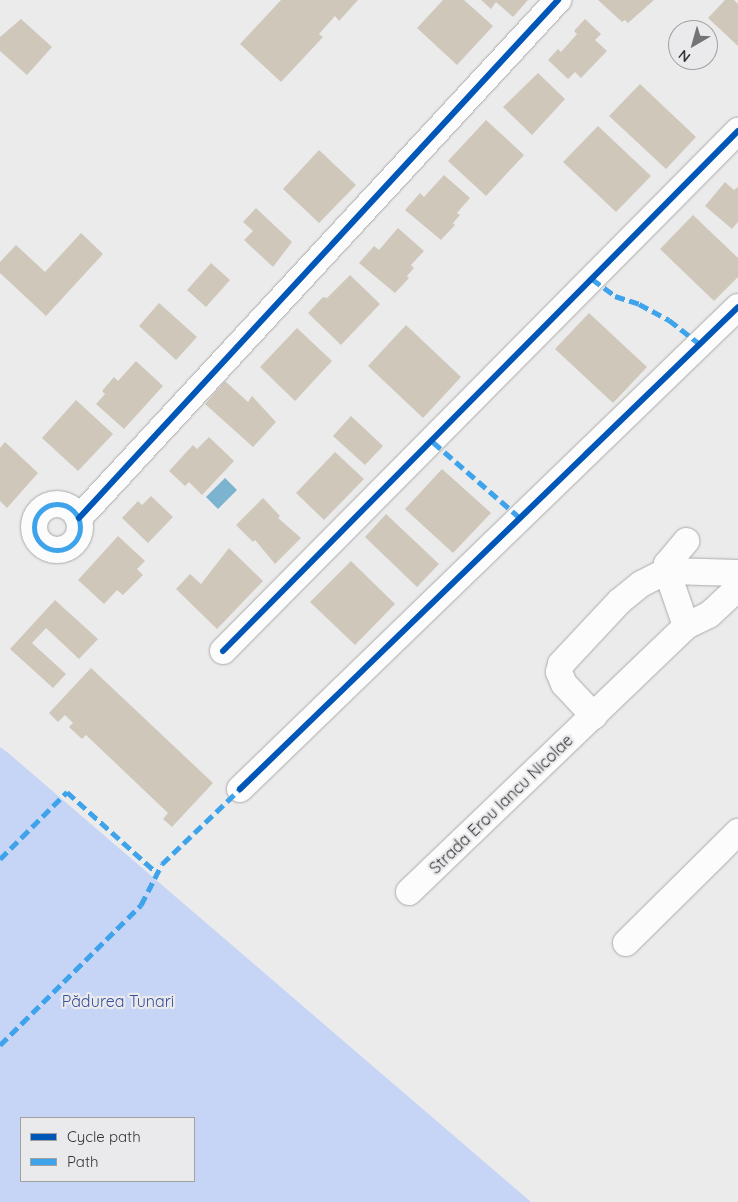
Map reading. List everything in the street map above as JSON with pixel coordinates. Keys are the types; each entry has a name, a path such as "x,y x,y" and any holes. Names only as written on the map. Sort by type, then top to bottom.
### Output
{"street":[{"path":"79,518 558,0"},
{"path":"223,651 738,131"},
{"path":"240,789 738,307"},
{"path":"686,541 668,564 667,571 686,626"},
{"path":"594,716 564,684 559,672 561,664 620,601 642,584 667,571 738,573"},
{"name":"Strada Erou Iancu Nicolae","path":"409,892 686,626 709,615 738,588"},
{"path":"626,943 738,832"}],"green space":[{"name":"Pădurea Tunari","path":"0,747 7,752 531,1202 0,1202"}],"shaded area":[{"path":"225,478 237,490 218,509 206,497"}],"building":[{"path":"281,0 358,0 339,21 335,16 319,34 323,37 281,82 240,44"},
{"path":"443,0 464,0 493,26 457,65 417,28"},
{"path":"481,0 528,0 513,17 496,2 491,9"},
{"path":"598,0 654,0 628,23 625,20 622,22"},
{"path":"725,0 734,0 738,4 738,46 718,27 718,20 710,20 708,18"},
{"path":"21,19 52,47 27,75 0,51 0,37"},
{"path":"585,19 601,34 595,40 607,51 581,78 575,72 568,79 548,60 558,49 561,52 577,34 574,31"},
{"path":"538,73 565,99 532,135 503,107"},
{"path":"640,84 696,137 666,169 609,116"},
{"path":"486,120 524,155 486,196 448,161"},
{"path":"598,126 651,176 616,212 563,162"},
{"path":"319,150 356,185 319,223 283,189"},
{"path":"444,175 470,198 457,213 460,215 453,223 455,225 441,240 405,210 420,193 424,197"},
{"path":"725,182 734,190 738,187 738,222 732,229 705,206"},
{"path":"256,208 292,242 273,267 244,240 253,231 243,222"},
{"path":"693,215 738,258 738,277 714,301 660,249"},
{"path":"398,228 424,251 411,265 414,268 407,276 409,278 395,293 359,263 374,246 379,250"},
{"path":"81,233 103,254 46,316 0,273 0,262 16,245 45,272"},
{"path":"211,263 230,280 206,307 187,290"},
{"path":"350,275 380,304 341,345 308,313 323,297 327,298"},
{"path":"159,303 197,337 176,360 139,326"},
{"path":"589,313 647,367 613,403 555,349"},
{"path":"406,325 461,377 423,418 368,366"},
{"path":"297,328 332,361 295,401 260,367"},
{"path":"136,361 163,386 124,429 96,404 105,394 102,391 114,377 118,381"},
{"path":"225,381 248,402 252,396 276,422 253,447 205,404"},
{"path":"76,400 113,434 78,471 42,438"},
{"path":"351,416 383,446 365,465 333,436"},
{"path":"209,437 234,461 202,495 189,482 185,486 169,471 193,445 197,449"},
{"path":"5,442 38,473 7,508 0,501 0,448"},
{"path":"335,452 364,479 324,520 296,493"},
{"path":"442,469 491,513 453,553 405,509"},
{"path":"151,496 173,517 148,543 122,518 138,501 142,505"},
{"path":"263,498 280,516 278,518 301,538 275,564 255,540 253,542 236,525"},
{"path":"386,514 439,564 417,587 365,537"},
{"path":"118,536 145,561 137,569 143,575 123,595 117,590 104,604 78,580"},
{"path":"229,548 263,581 217,629 176,589 190,574 201,584"},
{"path":"351,561 395,604 355,645 310,602"},
{"path":"55,600 98,639 79,659 46,628 32,643 66,674 53,688 10,649"},
{"path":"91,668 213,783 172,827 163,819 168,813 86,735 82,739 69,727 73,723 65,715 58,722 49,713"}],"marked path":[{"path":"592,279 615,296 639,304 669,320 700,344"},
{"path":"433,442 520,518"},
{"path":"52,504 62,504 76,514 80,527 76,540 70,546 62,550 52,550 38,540 34,532 34,522 44,508 52,504"},
{"path":"0,1045 141,905 162,864 240,789"},
{"path":"0,859 67,792 158,874"}],"cycle path":[{"path":"79,518 558,0"},
{"path":"223,651 738,131"},
{"path":"240,789 738,307"}]}
